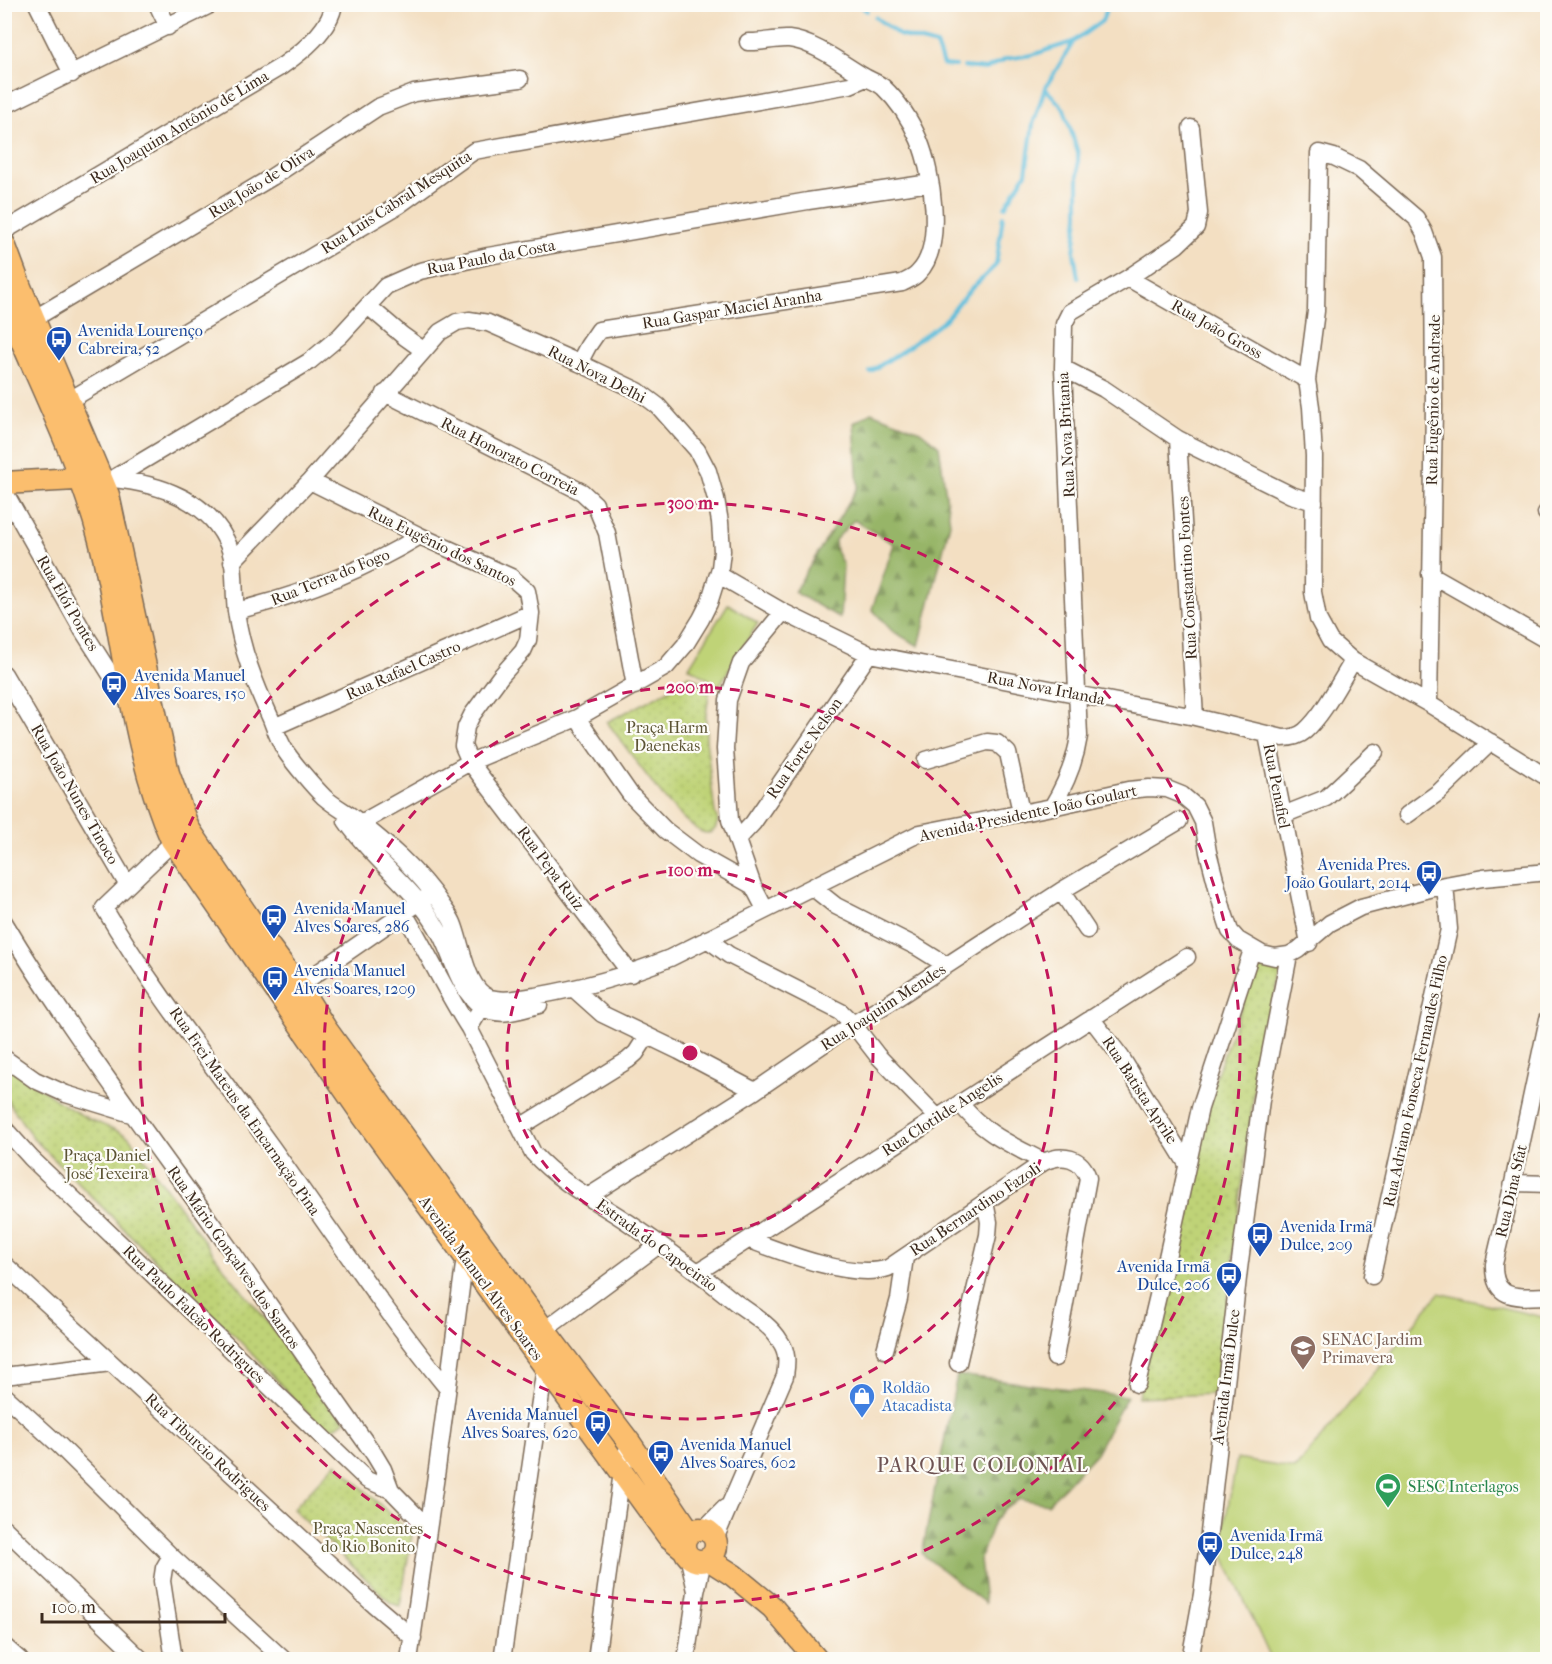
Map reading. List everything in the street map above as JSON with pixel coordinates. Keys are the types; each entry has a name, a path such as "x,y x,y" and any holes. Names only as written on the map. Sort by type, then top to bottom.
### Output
{"main road":[{"path":"4,244 25,324 99,478"},
{"path":"4,298 25,324 68,401 99,478"},
{"path":"4,483 99,478"},
{"name":"Avenida Manuel Alves Soares","path":"99,478 100,542 149,775 164,821 180,834 261,936 291,994 325,1028 474,1251 536,1336 628,1442 701,1547 772,1607 817,1659"},
{"name":"Avenida Manuel Alves Soares","path":"99,478 108,495 119,540 180,834"},
{"name":"Avenida Manuel Alves Soares","path":"536,1336 545,1367 668,1536 701,1547"}],"street":[{"path":"37,4 72,74"},
{"path":"157,4 168,27"},
{"path":"4,106 212,4"},
{"name":"Rua Joaquim Antônio de Lima","path":"4,231 282,66 313,40 331,16 334,4"},
{"path":"748,42 793,39 823,52 880,85 893,97 913,128 924,153 930,183"},
{"name":"Rua Luis Cabral Mesquita","path":"68,401 399,205 474,151 850,85 866,78"},
{"name":"Rua João de Oliva","path":"25,324 272,177 378,107 414,93 520,79"},
{"name":"Rua Nova Britania","path":"1052,807 1068,778 1076,754 1078,736 1063,368 1064,324 1067,315 1083,302 1128,278 1177,245 1196,227 1199,213 1191,128"},
{"name":"Rua Eugênio de Andrade","path":"1307,380 1316,311 1319,153 1334,157 1359,169 1416,218 1433,257 1434,396 1429,704"},
{"name":"Rua Gaspar Maciel Aranha","path":"579,363 599,330 902,283 920,272 930,250 933,230 930,183"},
{"name":"Rua Paulo da Costa","path":"99,478 310,361 340,336 386,286 420,271 489,256 797,203 930,183"},
{"name":"Rua João Gross","path":"1128,278 1307,380"},
{"path":"368,306 423,350"},
{"name":"Rua Nova Delhi","path":"232,562 310,481 423,350 446,327 457,322 478,320 638,391 674,422 697,450 708,471 716,500 722,551 719,574 701,619 685,645 666,667 577,718 470,762 355,826"},
{"path":"1063,368 1104,389 1178,439 1291,495 1314,502"},
{"path":"1307,380 1312,417 1315,606 1324,632 1330,641 1353,661 1429,704 1548,778"},
{"name":"Rua Honorato Correia","path":"385,393 582,492 595,504 607,533 634,686"},
{"name":"Rua Constantino Fontes","path":"1178,439 1195,717"},
{"path":"99,478 144,484 189,500 205,513 226,541 232,562 236,611 242,641 252,673 286,751 324,797 343,811 345,820 355,826 426,898 436,926 468,994 485,1002 470,1028 457,1009 404,913"},
{"name":"Rua Eugênio dos Santos","path":"310,481 420,536 511,577 527,591 531,613 528,640 523,651 472,715 466,728 463,746 470,762"},
{"name":"Rua Elói Pontes","path":"4,491 83,631 135,713"},
{"name":"Rua Nova Delhi","path":"226,541 268,527"},
{"name":"Rua Terra do Fogo","path":"236,611 293,596 396,550 420,536"},
{"name":"Rua Nova Irlanda","path":"719,574 783,612 869,654 1195,717 1267,735 1294,737 1304,732 1314,721 1353,661"},
{"path":"1430,574 1548,641"},
{"path":"765,909 753,886 730,820 724,749 728,700 741,663 783,612"},
{"name":"Rua Rafael Castro","path":"274,727 531,613"},
{"name":"Rua Forte Nelson","path":"737,840 753,823 869,654"},
{"name":"Rua João Nunes Tinoco","path":"4,674 127,884"},
{"path":"577,718 630,794 665,830 698,855 753,886"},
{"name":"Rua Penafiel","path":"1267,735 1309,943"},
{"path":"926,760 987,742 996,743 1008,753 1021,812"},
{"path":"1407,815 1439,792 1491,742"},
{"path":"1283,815 1326,798 1375,752"},
{"name":"Rua Pepa Ruiz","path":"470,762 631,974"},
{"name":"Avenida Presidente João Goulart","path":"485,1002 582,989 631,974 670,958 920,833 1128,790 1149,788 1167,789 1182,795 1195,806 1203,822 1222,910 1230,931 1252,950 1275,957 1289,955"},
{"name":"Rua Joaquim Mendes","path":"589,1197 1061,891 1179,821"},
{"name":"Rua Frei Mateus da Encarnação Pina","path":"180,834 104,908 220,1079 411,1344 447,1388"},
{"path":"1289,955 1309,943 1330,923 1354,910 1445,885 1482,878 1548,872"},
{"name":"Rua Adriano Fonseca Fernandes Filho","path":"1372,1276 1449,929 1445,885"},
{"path":"812,886 836,906 917,947 946,965"},
{"path":"1061,891 1087,930"},
{"path":"291,994 426,898"},
{"name":"Rua Mário Gonçalves dos Santos","path":"4,922 34,972 131,1114 214,1227 374,1454 391,1490 428,1528"},
{"path":"707,939 729,956 841,1012 854,1024 867,1045 937,1117"},
{"path":"1137,1384 1200,1108 1252,950"},
{"name":"Avenida Irmã Dulce","path":"1190,1659 1202,1593 1261,1100 1289,955"},
{"name":"Rua Clotilde Angelis","path":"698,1272 1187,957"},
{"path":"582,989 602,1014 755,1091"},
{"name":"Rua Batista Aprile","path":"1091,1018 1131,1072 1187,1164"},
{"name":"Rua Dina Sfat","path":"1547,1021 1494,1264 1494,1274 1502,1291 1507,1295 1548,1296"},
{"name":"Estrada do Capoeirão","path":"470,1028 533,1153 546,1168 698,1272 776,1334 786,1352 785,1376 771,1414 730,1503 701,1547"},
{"path":"520,1126 628,1060 636,1053 647,1036"},
{"path":"4,1058 35,1080 66,1094 131,1114"},
{"path":"960,1102 986,1131 1044,1162"},
{"name":"Rua Paulo Falcão Rodrigues","path":"4,1128 31,1158 367,1480 391,1490"},
{"name":"Rua Bernardino Fazoli","path":"750,1240 788,1255 851,1270 879,1272 905,1257 1044,1162 1053,1158 1071,1158 1083,1166 1088,1178 1055,1358"},
{"path":"1513,1183 1548,1184"},
{"path":"958,1363 988,1235 989,1222 985,1202"},
{"path":"536,1336 660,1244"},
{"path":"409,1659 447,1388 474,1251"},
{"path":"885,1350 899,1299 905,1257"},
{"name":"Rua Tiburcio Rodrigues","path":"4,1264 372,1603 413,1638"},
{"path":"4,1376 111,1364"},
{"path":"502,1659 545,1367"},
{"path":"4,1395 282,1659"},
{"path":"596,1659 628,1442"},
{"path":"4,1528 142,1659"},
{"path":"686,1659 701,1547"},
{"path":"168,1657 162,1581 164,1568 171,1556"},
{"path":"4,1646 20,1659"}],"green space":[{"path":"871,412 920,431 939,446 950,523 919,646 892,631 872,609 894,544 854,520 835,540 836,551 843,565 840,618 794,592 858,487 854,423"},
{"path":"728,604 758,623 719,686 689,667"},
{"name":"Praça Harm Daenekas","path":"689,675 710,687 706,715 706,739 715,813 718,821 715,829 708,833 696,829 669,803 607,722 667,691"},
{"path":"1259,960 1284,963 1264,1033 1254,1090 1216,1394 1138,1397 1211,1089"},
{"name":"Praça Daniel José Texeira","path":"5,1062 65,1106 129,1137 223,1267 345,1421 326,1433 236,1337 186,1291 33,1138 5,1097"},
{"name":"SESC Interlagos","path":"1439,1293 1547,1318 1547,1659 1271,1659 1220,1548 1237,1459 1295,1469"},
{"path":"957,1375 1127,1396 1096,1453 1048,1504 1020,1499 1006,1507 994,1521 980,1559 985,1603 922,1554"},
{"name":"Praça Nascentes do Rio Bonito","path":"336,1463 412,1535 400,1606 391,1603 293,1509"}],"waterway":[{"path":"858,4 867,11"},
{"path":"1078,278 1074,252 1078,216 1078,153 1064,109 1045,88 1074,41 1102,21 1109,4"},
{"path":"875,17 899,35 936,45 943,65 955,66"},
{"path":"964,67 986,69 1006,59 1032,55 1072,42"},
{"path":"1005,207 1026,173 1033,124 1045,88"},
{"path":"870,372 945,320 968,292 996,265 1003,216"}],"place":[{"name":"Avenida Lourenço Cabreira, 52","path":"59,362"},
{"name":"Avenida Manuel Alves Soares, 150","path":"114,707"},
{"name":"Avenida Pres. João Goulart, 2014","path":"1429,896"},
{"name":"Avenida Manuel Alves Soares, 286","path":"274,940"},
{"name":"Avenida Manuel Alves Soares, 1209","path":"275,1002"},
{"name":"Avenida Irmã Dulce, 209","path":"1260,1258"},
{"name":"Avenida Irmã Dulce, 206","path":"1229,1298"},
{"name":"SENAC Jardim Primavera","path":"1303,1371"},
{"name":"Roldão Atacadista","path":"862,1419"},
{"name":"Avenida Manuel Alves Soares, 620","path":"598,1446"},
{"name":"Avenida Manuel Alves Soares, 602","path":"661,1476"},
{"name":"SESC Interlagos","path":"1388,1509"},
{"name":"Avenida Irmã Dulce, 248","path":"1210,1567"}],"district":[{"name":"PARQUE COLONIAL","path":"983,1465"}]}
